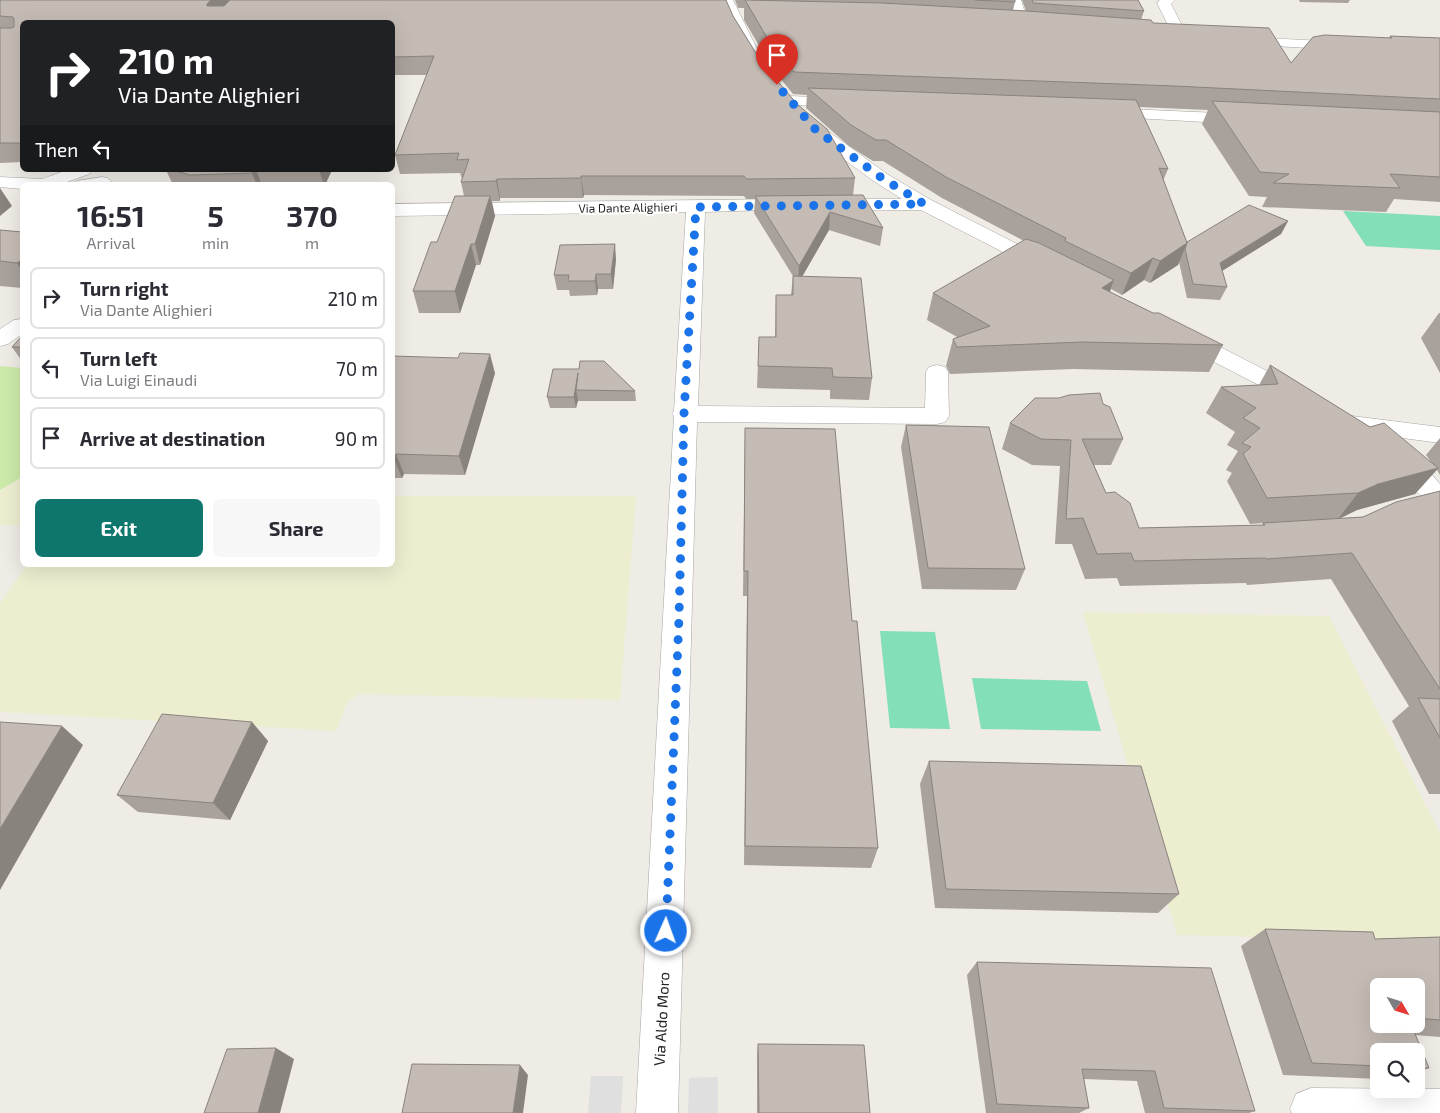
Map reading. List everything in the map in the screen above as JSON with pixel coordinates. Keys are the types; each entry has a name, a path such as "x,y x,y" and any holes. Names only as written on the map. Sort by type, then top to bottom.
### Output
{"street":[{"path":"1003,25 1027,27 1014,0"},
{"path":"1163,36 1186,38 1164,3 1168,0"},
{"path":"729,7 752,15"},
{"path":"729,7 752,54 759,62"},
{"path":"1231,40 1360,47"},
{"path":"777,85 816,130 882,178 924,204 1064,276"},
{"path":"789,101 857,103"},
{"path":"1090,112 1255,120"},
{"path":"51,182 78,172"},
{"path":"0,182 20,183"},
{"name":"Via Dante Alighieri","path":"395,210 924,204"},
{"name":"Via Aldo Moro","path":"657,1113 679,618 684,414 696,207"},
{"path":"0,339 20,326"},
{"path":"1168,330 1335,415 1406,463 1440,500 1412,507"},
{"path":"684,414 937,416 937,372"},
{"path":"1335,415 1440,435"},
{"path":"1311,1109 1440,1110"}],"green space":[{"path":"1343,211 1440,216 1440,250 1366,246"},
{"path":"0,366 20,368 20,478 0,490"},
{"path":"20,478 20,525 0,525 0,490"},
{"path":"395,496 636,496 620,700 359,694 348,701 336,731 0,712 0,603 26,567 395,567"},
{"path":"1083,612 1329,616 1440,833 1440,941 1177,935"},
{"path":"880,631 935,632 950,729 890,728"},
{"path":"972,678 1087,681 1101,731 981,729"}],"shaded area":[{"path":"591,1076 623,1076 621,1113 588,1113"},
{"path":"718,1077 718,1113 688,1113 689,1078"}],"building":[{"path":"0,0 211,0 207,6 224,6 230,0 726,0 733,16 762,63 798,105 827,129 855,178 746,179 744,176 581,176 581,178 497,179 496,181 461,182 469,159 457,160 459,153 395,155 434,56 395,57 395,20 20,20 20,143 0,143 0,28 14,27 14,19 13,17 0,16"},
{"path":"745,0 882,3 1151,20 1153,23 1269,28 1291,63 1313,37 1325,35 1440,38 1440,99 1175,86 794,72 772,46"},
{"path":"975,0 1015,0 1015,2"},
{"path":"1032,0 1138,0 1144,11 1033,3"},
{"path":"808,88 1136,100 1168,169 1159,168 1187,243 1160,261 1153,258 1131,273 1065,241 1066,238 946,177 886,140 876,140 851,125"},
{"path":"1212,101 1440,112 1440,177 1390,174 1400,188 1273,183 1289,174 1260,172"},
{"path":"180,172 252,172 252,173 190,175"},
{"path":"863,195 883,228 830,212 799,266 755,196"},
{"path":"455,196 490,196 475,244 471,244 455,291 413,291 431,242 437,242"},
{"path":"1249,205 1288,221 1220,263 1227,287 1193,284 1185,249 1187,242"},
{"path":"0,230 20,232 20,261 17,263 0,261"},
{"path":"1026,239 1039,243 1114,280 1102,288 1153,313 1159,313 1223,345 1083,342 957,347 953,339 990,326 933,293"},
{"path":"615,244 611,274 596,274 595,281 568,281 569,275 554,275 560,245"},
{"path":"793,276 861,278 872,378 833,377 832,368 758,366 759,337 776,337 776,295 793,295"},
{"path":"20,338 20,347 12,347"},
{"path":"460,353 490,354 459,456 396,454 395,456 395,356 458,358"},
{"path":"580,361 604,361 635,391 576,390 578,373 574,397 547,397 553,369 579,369"},
{"path":"1270,365 1370,427 1384,423 1438,468 1378,484 1358,493 1267,498 1243,454 1251,447 1242,443 1260,428 1243,418 1256,408 1221,387 1278,384"},
{"path":"1100,393 1103,404 1110,407 1123,439 1082,439 1106,493 1115,492 1130,503 1139,528 1265,525 1263,523 1363,517 1396,502 1440,491 1440,689 1352,553 1266,559 1134,561 1131,553 1097,554 1083,518 1066,519 1071,440 1041,439 1010,423 1035,398 1059,398 1069,395"},
{"path":"906,425 989,427 1025,569 928,568"},
{"path":"745,428 835,429 852,621 857,621 878,848 745,846 748,571 744,571"},
{"path":"1418,698 1440,699 1440,738"},
{"path":"162,714 252,722 213,803 117,795"},
{"path":"0,722 62,726 0,829"},
{"path":"929,761 1141,766 1179,894 946,889"},
{"path":"1265,929 1373,932 1375,939 1440,937 1440,1020 1425,1019 1425,978 1370,978 1370,1033 1415,1033 1419,1043 1370,1043 1370,1066 1312,1063"},
{"path":"977,962 1211,968 1255,1111 1164,1108 1155,1071 1082,1069 1089,1108 997,1104"},
{"path":"758,1044 864,1045 870,1113 759,1113"},
{"path":"276,1048 258,1113 204,1113 227,1049"},
{"path":"1425,1058 1429,1068 1425,1068"},
{"path":"412,1064 520,1065 513,1113 402,1113"}],"route":[{"path":"666,931 679,618 684,414 696,207 924,204 882,178 816,130 777,85"}]}
